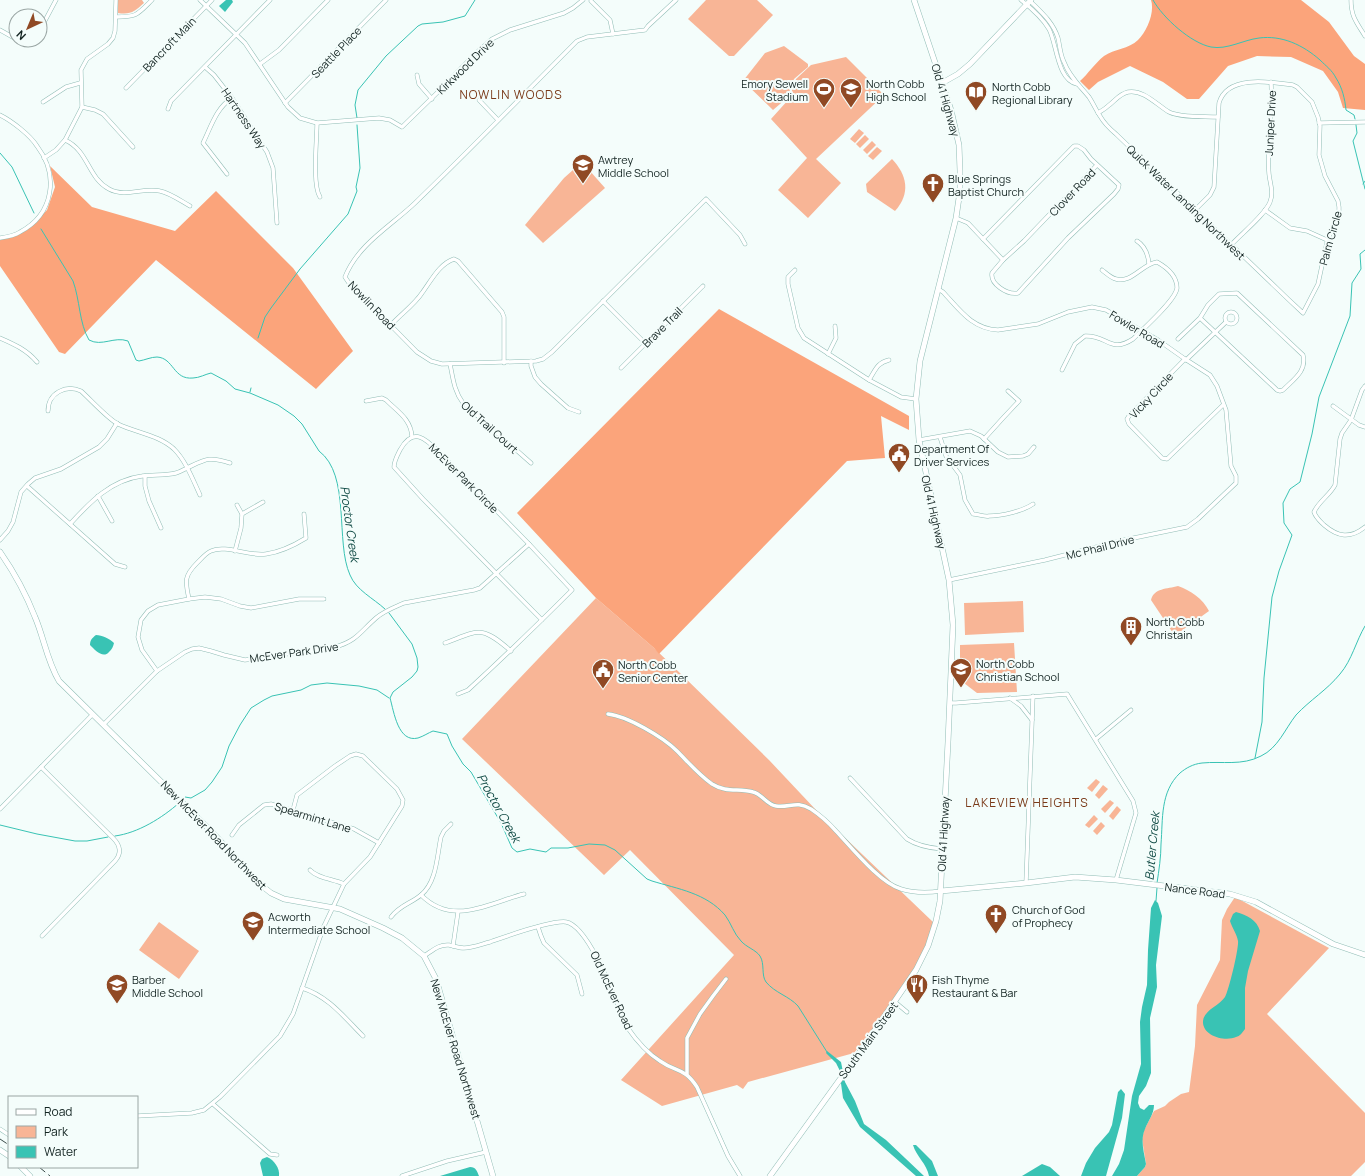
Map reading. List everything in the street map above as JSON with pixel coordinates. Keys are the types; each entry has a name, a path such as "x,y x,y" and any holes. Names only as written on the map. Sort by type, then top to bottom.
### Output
{"street":[{"path":"48,15 56,0"},
{"path":"44,158 56,150 64,140 82,107 80,70 87,59 108,44 112,38 115,31 116,0"},
{"path":"116,17 127,17 138,14 152,0"},
{"path":"200,0 245,43 292,112 300,118 318,123 316,178 320,197"},
{"name":"Bancroft Main","path":"126,88 212,0"},
{"path":"168,109 171,101 270,0"},
{"path":"260,64 279,50 328,0"},
{"name":"Seattle Place","path":"285,103 386,0"},
{"name":"Kirkwood Drive","path":"318,123 379,118 390,120 400,126 405,125 473,56 492,39 510,30 564,13 583,0"},
{"name":"Nowlin Road","path":"676,0 645,30 587,37 577,41 415,203 360,251 345,277 349,283 417,352 431,361 442,364 531,361 543,358 552,352 706,199 740,235 745,244"},
{"name":"Old 41 Highway","path":"914,0 953,116 959,145 960,181 956,218 920,361 916,399 919,440 949,580 953,626 941,891"},
{"name":"Quick Water Landing Northwest","path":"1021,0 1028,1 1051,24 1057,36 1063,62 1076,80 1077,84 1090,98 1098,113 1109,128 1303,312"},
{"path":"1351,0 1351,10 1354,18 1365,36"},
{"path":"592,1 610,20 613,34"},
{"path":"942,83 966,68 1028,1"},
{"name":"Hartness Way","path":"205,66 232,98 263,145 270,159 273,168 277,223"},
{"path":"417,75 419,84 432,99"},
{"name":"Palm Circle","path":"1195,210 1210,195 1214,187 1218,117 1220,100 1223,94 1238,85 1248,82 1271,82 1293,85 1297,87 1312,102 1320,123 1319,155 1325,176 1338,200 1339,207 1339,211 1328,240 1318,284 1303,312"},
{"name":"Juniper Drive","path":"1231,245 1265,210 1270,202 1272,189 1267,156 1272,98 1271,82"},
{"path":"43,102 66,88 80,83"},
{"path":"1098,113 1108,107 1118,96 1128,92 1133,92 1142,94 1171,113 1185,116 1218,117"},
{"path":"226,174 203,143 216,114 221,107 232,98"},
{"path":"480,100 498,120"},
{"path":"82,107 95,110 103,114 133,147"},
{"path":"0,114 29,136 37,146 48,167 50,180 47,205 38,218 27,228 15,235 0,238"},
{"path":"1320,123 1365,122"},
{"path":"64,140 81,153 97,180 111,190 124,193 161,191 190,206"},
{"name":"Clover Road","path":"983,239 1072,147 1080,147 1118,185 1118,189 1068,238 1018,293 1004,291 991,277 994,270 1097,165"},
{"path":"1265,210 1290,228 1307,231 1328,240"},
{"path":"956,218 968,223 1003,260"},
{"path":"1137,240 1141,243 1147,253 1149,264"},
{"path":"391,325 422,294 427,283 434,274 450,260 454,259 458,261 502,312 504,317 504,362"},
{"path":"1062,370 1075,344 1085,336 1098,337 1112,345 1119,346 1126,344 1133,339 1173,298 1177,288 1176,280 1170,272 1157,262 1149,264 1133,276 1120,280 1114,279 1102,270"},
{"path":"795,270 788,277 788,284 800,332 807,341 869,380 901,397 916,399"},
{"name":"Brave Trail","path":"621,368 703,286"},
{"name":"Fowler Road","path":"938,289 943,292 973,323 991,330 1038,324 1068,312 1092,307 1106,310 1158,340 1185,360 1210,375 1218,386 1223,405 1226,410 1231,466 1236,476 1236,483"},
{"path":"1178,339 1200,318 1208,305 1220,294 1237,293 1240,294 1303,354 1304,367 1283,390 1277,390 1200,318"},
{"path":"603,301 645,343"},
{"path":"1185,360 1226,322"},
{"path":"828,354 836,338 835,326"},
{"path":"0,338 24,349 37,362"},
{"path":"869,380 881,362 890,360"},
{"name":"Vicky Circle","path":"1185,360 1129,416 1127,419 1129,424 1162,458 1167,459 1223,405"},
{"path":"531,361 535,377 541,384 568,408 579,412"},
{"name":"Old Trail Court","path":"450,364 458,397 531,463"},
{"path":"1365,386 1362,390 1351,420 1342,433 1340,439 1336,485 1314,512 1319,520 1335,533 1346,536 1353,535 1365,527"},
{"path":"48,411 48,405 53,396 66,388 74,388 81,391 117,423 161,440 177,452 200,495"},
{"path":"984,439 1019,401 1008,391"},
{"path":"366,401 382,398 386,400 409,423 412,437 404,444 394,463 394,467 423,499 542,620"},
{"path":"1333,406 1351,420 1365,427"},
{"path":"0,540 8,531 13,522 21,492 34,478 61,469 99,447 107,439 117,423"},
{"path":"919,440 940,438 967,431 978,434 998,452 1008,457 1023,456 1028,454 1034,447"},
{"name":"McEver Park Circle","path":"412,437 416,436 423,438 431,444 572,590 511,651 468,690 458,694"},
{"path":"940,438 946,456 960,475 965,500 973,514 995,516 1026,509 1033,504"},
{"path":"70,524 87,505 98,496 128,479 145,476 176,474 205,459 217,459 230,463"},
{"path":"145,476 148,501 161,528"},
{"name":"Mc Phail Drive","path":"949,580 1045,560 1187,527 1198,519 1236,483"},
{"path":"27,486 115,564 125,566"},
{"path":"98,496 112,521"},
{"path":"242,514 263,502"},
{"path":"235,551 242,528 242,514 237,505"},
{"path":"189,599 186,581 187,575 192,568 210,551 219,548 250,554 265,554 292,547 306,538 304,514"},
{"name":"McEver Park Drive","path":"104,724 157,671 192,649 199,648 245,660 344,645 354,640 376,617 404,603 480,588 529,544"},
{"name":"New McEver Road Northwest","path":"0,552 12,569 29,602 36,618 53,670 66,688 212,832 261,885 271,893 284,899 340,910 383,928 402,938 424,956 436,979 494,1176"},
{"path":"157,671 146,657 140,644 138,631 141,620 148,611 158,606 189,599 213,597 251,608 299,600 324,599"},
{"path":"445,643 473,633 483,632 496,637 511,651"},
{"path":"950,703 1068,694 1133,801 1136,813 1116,880"},
{"path":"1026,883 1033,696"},
{"path":"1010,698 1021,706 1032,720"},
{"path":"1096,739 1131,710"},
{"path":"0,809 93,714"},
{"path":"608,714 629,720 663,740 675,749 708,781 718,787 728,790 760,794 773,806 777,807 795,804 810,808 829,823 882,877 900,889 918,892 941,891"},
{"path":"138,1116 198,1112 213,1104 280,1036 292,1018 324,926 344,884 366,863 402,806 403,800 397,788 363,756 356,754 334,766 298,796 293,810"},
{"path":"41,767 113,838 118,845 120,852 115,861 42,936"},
{"path":"850,778 907,839 926,847 942,849"},
{"name":"Spearmint Lane","path":"232,835 239,825 264,805 271,804 354,829 379,843"},
{"path":"391,917 397,910 421,895 432,880 441,836 450,824"},
{"path":"310,870 314,875 344,884"},
{"name":"Nance Road","path":"941,891 1075,877 1116,880 1230,894 1256,902 1333,944 1365,955"},
{"name":"South Main Street","path":"770,1176 895,1002 916,970 925,953 937,915 941,891"},
{"path":"421,895 429,904 458,912 486,906 524,894"},
{"path":"454,946 458,912"},
{"name":"Old McEver Road","path":"424,956 438,946 448,945 464,948 556,922 570,923 580,930 598,960 627,1027 658,1060 687,1074"},
{"path":"538,927 540,936 544,943 577,975 582,994"},
{"path":"726,979 712,996 687,1038 687,1074 697,1087 728,1156 740,1176"},
{"path":"302,988 316,993 326,1000 363,1036"},
{"path":"895,1002 907,1012"},
{"path":"213,1104 270,1154 278,1156"},
{"path":"402,1176 447,1161 486,1152"},
{"path":"22,1168 30,1176"}],"green space":[{"path":"117,0 142,0 144,3 132,12 118,13"},
{"path":"706,0 757,0 773,15 734,56 729,56 688,19"},
{"path":"784,46 808,64 808,67 794,79 787,98 773,110 743,81 765,53"},
{"name":"Emory Sewell Stadium","path":"846,57 884,95 816,159 841,183 808,218 778,190 807,158 771,119 789,99 796,79 811,65"},
{"path":"859,129 864,133 855,143 850,139"},
{"path":"865,135 869,139 860,148 856,144"},
{"path":"872,141 876,145 867,154 863,150"},
{"path":"877,147 882,151 873,160 868,156"},
{"path":"892,159 901,171 905,184 903,198 895,211 867,192 866,184"},
{"path":"582,162 605,188 543,243 525,225 564,178"},
{"path":"1178,586 1196,596 1209,611 1177,634 1173,633 1151,600 1158,591"},
{"path":"596,598 654,648 769,760 817,811 933,922 926,954 889,1010 854,1053 748,1082 743,1089 737,1085 662,1106 621,1080 734,955 630,850 604,875 462,739"},
{"path":"1023,601 1024,632 965,635 964,603"},
{"path":"1014,643 1017,692 977,693 960,680 960,645"},
{"path":"1096,779 1100,782 1092,792 1087,788"},
{"path":"1103,785 1108,789 1099,799 1095,795"},
{"path":"1110,800 1114,803 1105,813 1101,809"},
{"path":"1117,806 1121,810 1113,820 1109,816"},
{"path":"1094,815 1098,819 1089,828 1085,825"},
{"path":"1101,822 1105,826 1097,835 1093,831"},
{"path":"1235,897 1329,948 1267,1014 1365,1113 1365,1162 1351,1176 1137,1176 1146,1164 1142,1139 1144,1130 1154,1111 1165,1106 1181,1094 1189,1092 1195,1046 1197,1005 1220,960 1222,920"},
{"path":"159,922 199,951 179,979 139,950"}],"shaded area":[{"path":"1151,0 1301,0 1329,22 1354,56 1365,64 1365,110 1343,108 1338,92 1323,71 1291,57 1257,56 1228,66 1199,99 1187,99 1163,82 1130,66 1098,82 1089,90 1080,81 1104,56 1126,47 1138,40 1147,27 1151,16"},
{"path":"50,166 92,207 175,231 216,191 293,268 353,351 316,389 156,260 65,354 59,352 0,266 0,239 31,226 47,210 55,187"},
{"path":"719,309 909,416 909,430 881,416 885,458 847,461 659,654 596,598 517,513"}],"water":[{"path":"226,0 232,0 233,2 225,12 219,6"},
{"path":"96,635 106,638 114,643 112,649 107,654 104,655 99,653 90,645 90,642"},
{"path":"1155,900 1158,903 1162,916 1156,965 1157,987 1150,1018 1151,1073 1146,1086 1139,1096 1138,1103 1140,1108 1144,1110 1149,1105 1154,1105 1143,1137 1146,1164 1137,1176 1112,1176 1119,1164 1124,1150 1132,1096 1141,1064 1140,1022 1147,985 1151,908"},
{"path":"1236,912 1251,918 1257,924 1260,931 1248,971 1245,988 1245,1029 1239,1036 1226,1039 1210,1034 1206,1031 1203,1021 1206,1014 1225,997 1229,986 1238,945 1237,936 1230,921 1233,914"},
{"path":"827,1051 841,1062 845,1082 855,1101 864,1124 886,1140 924,1176 916,1176 860,1127 843,1098 839,1069 836,1063 826,1053"},
{"path":"1121,1089 1125,1094 1122,1118 1106,1176 1081,1176 1086,1163 1095,1148 1109,1132 1112,1125 1118,1092"},
{"path":"913,1145 916,1145 932,1161 938,1176 929,1176"},
{"path":"267,1157 276,1165 279,1170 279,1176 263,1176 260,1163 262,1159"},
{"path":"1042,1164 1050,1167 1060,1176 1022,1176"},
{"path":"470,1167 477,1171 479,1176 440,1176"}],"waterway":[{"path":"357,118 355,105 358,90 386,56 418,26 422,24 443,22 465,16 475,0"},
{"path":"1153,0 1170,22 1186,35 1203,45 1217,48 1253,39 1268,37 1292,42 1307,50 1333,73 1342,89 1346,110 1354,115 1355,119"},
{"path":"258,338 265,317 271,308 300,269 348,214 357,191 356,187 360,168 357,125"},
{"path":"1356,125 1357,133 1353,141 1365,189"},
{"name":"Proctor Creek","path":"0,153 12,167 34,213"},
{"name":"Proctor Creek","path":"41,229 73,281 81,319 89,340 94,342 118,340 128,341 136,360 139,361 155,357 163,358 181,376 186,378 195,378 211,373 226,381 235,389 250,393 278,405 294,416 302,424 319,451 329,462 335,476 339,492 343,545 350,575 356,585 385,609"},
{"path":"1255,758 1262,722 1264,678 1272,597 1279,571 1292,535 1284,523 1283,503 1290,489 1300,482 1312,434 1319,397 1350,316 1352,283 1361,269 1360,254 1365,250"},
{"name":"Proctor Creek","path":"250,392 251,388"},
{"name":"Proctor Creek","path":"389,613 412,644 417,658 418,667 417,671 412,677 393,692 390,698 395,718 401,731 406,736 411,738 418,738 433,731 447,734 452,746 463,764 471,772 501,823 512,848 517,852 530,849 546,852 551,848 568,848 589,844 605,845 615,850 647,879 682,889 709,902 725,915 741,941 760,956 766,982 798,1006 827,1052"},
{"name":"Butler Creek","path":"1157,883 1164,806 1169,789 1174,780 1182,771 1196,764 1247,761 1267,753 1277,743 1296,715 1330,685 1344,669 1365,626"},
{"path":"184,799 185,797 191,798 205,790 212,782 222,767 229,746 251,708 272,696 301,690 311,685 327,683 359,686 377,690 389,698"},
{"path":"115,836 132,832 149,824 179,803"},
{"path":"0,825 75,841 87,841 108,837"},
{"name":"Butler Creek","path":"1156,901 1157,888"}],"railway":[{"path":"0,1139 8,1144"},
{"path":"40,1168 50,1176"}],"place":[{"name":"Emory Sewell Stadium","path":"824,108"},
{"name":"North Cobb High School","path":"851,108"},
{"name":"North Cobb Regional Library","path":"976,112"},
{"name":"Awtrey Middle School","path":"583,184"},
{"name":"Blue Springs Baptist Church","path":"933,204"},
{"name":"Department Of Driver Services","path":"899,474"},
{"name":"North Cobb Christain","path":"1131,646"},
{"name":"North Cobb Christian School","path":"961,688"},
{"name":"North Cobb Senior Center","path":"603,690"},
{"name":"Church of God of Prophecy","path":"996,934"},
{"name":"Acworth Intermediate School","path":"253,942"},
{"name":"Barber Middle School","path":"117,1004"},
{"name":"Fish Thyme Restaurant & Bar","path":"917,1004"}],"district":[{"name":"NOWLIN WOODS","path":"511,94"},
{"name":"LAKEVIEW HEIGHTS","path":"1027,802"}]}
